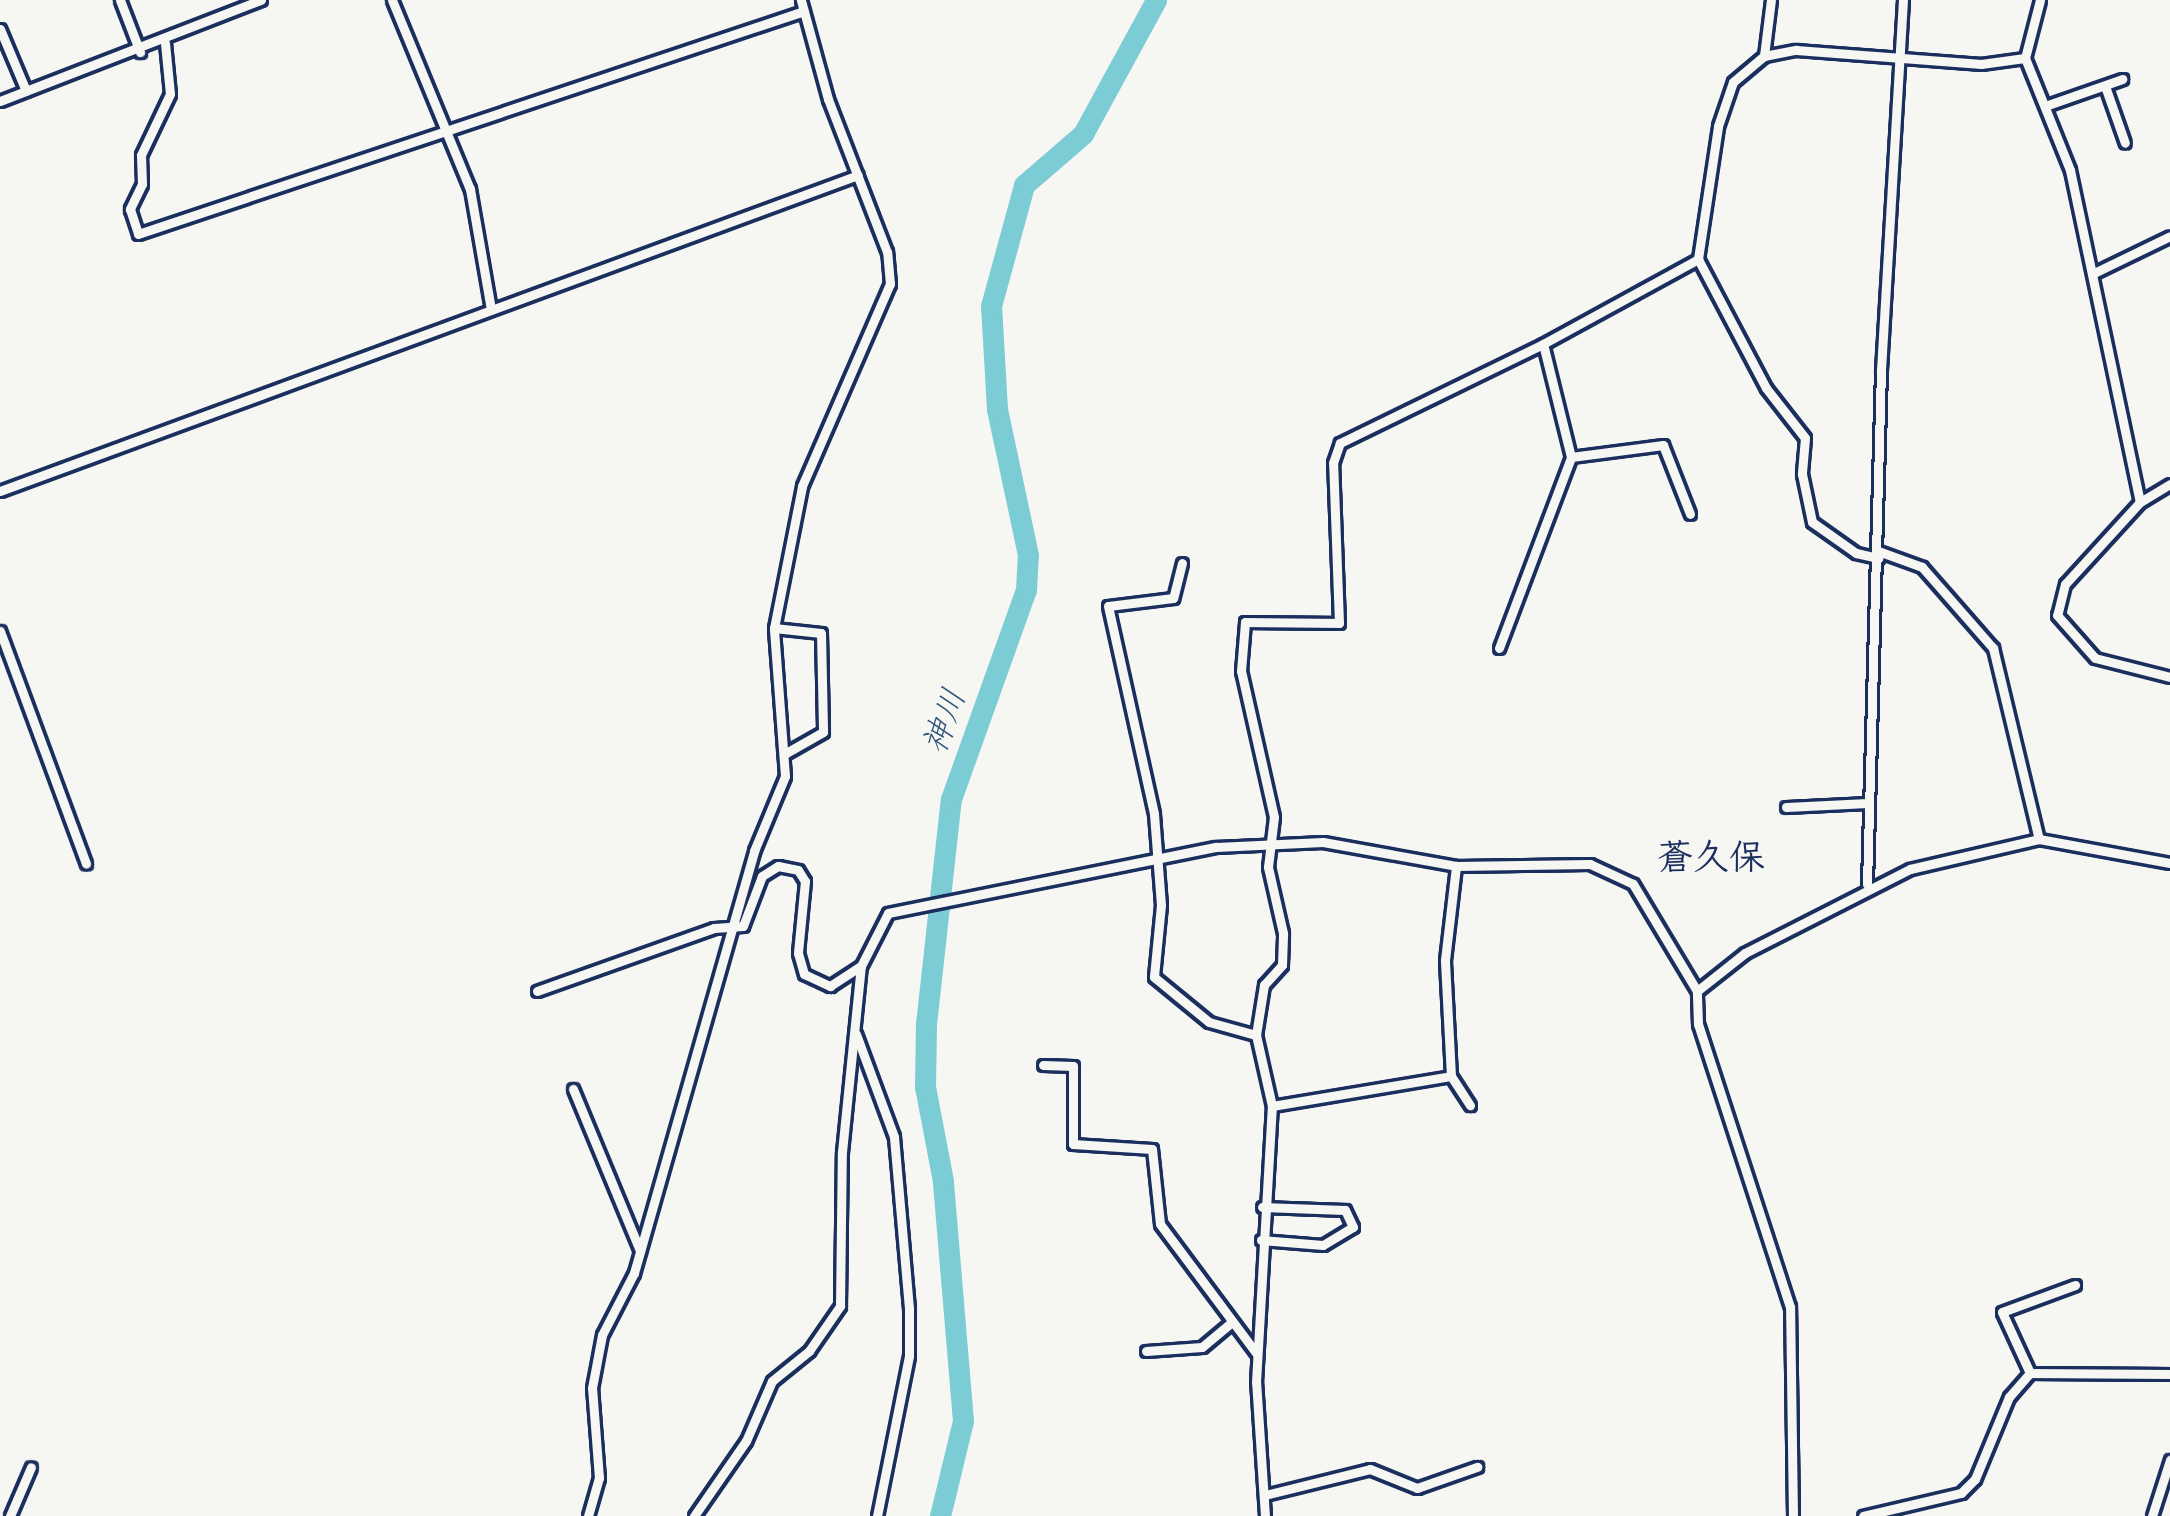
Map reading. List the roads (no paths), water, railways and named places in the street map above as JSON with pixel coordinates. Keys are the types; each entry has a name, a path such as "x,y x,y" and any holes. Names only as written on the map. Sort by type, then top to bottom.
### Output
{"street":[{"path":"120,0 140,52"},
{"path":"0,100 165,43 261,0"},
{"path":"392,0 475,209 490,309"},
{"path":"1764,56 1771,0"},
{"path":"1867,884 1897,58 1903,0"},
{"path":"2040,0 2025,58 2045,106 2096,272 2140,502"},
{"path":"165,43 170,94 141,155 142,184 130,209 138,234 802,6 887,252 888,296 810,458 774,628 786,753 781,794 732,928 640,1251 594,1373 599,1478 588,1516"},
{"path":"0,29 26,91"},
{"path":"2025,58 1982,64 1796,50 1764,56 1733,82 1718,126 1698,259 1766,388 1805,438 1802,474 1812,522 1856,553 1922,567 1993,649 2039,839"},
{"path":"2045,106 2122,79"},
{"path":"2105,86 2125,142"},
{"path":"0,490 858,175"},
{"path":"2096,272 2170,236"},
{"path":"1265,1516 1256,1354 1272,1106 1256,1035 1264,985 1282,965 1268,868 1276,844 1246,713 1245,622 1340,622 1334,453 1350,438 1543,344 1698,259"},
{"path":"1499,648 1571,457 1543,344"},
{"path":"1571,457 1663,446 1690,514"},
{"path":"2170,484 2140,502 2065,584 2057,615 2095,658 2170,677"},
{"path":"1182,562 1173,598 1108,606 1150,784 1161,905 1156,982 1183,994 1209,1022 1256,1035"},
{"path":"774,628 821,633 823,732 786,753"},
{"path":"0,631 86,864"},
{"path":"1786,807 1868,803"},
{"path":"1697,992 1745,953 1867,884 2039,839 2170,863"},
{"path":"694,1516 752,1432 772,1382 809,1351 840,1306 842,1152 861,966 878,922 896,910 1002,892 1153,856 1323,842 1456,866 1590,864 1622,874 1644,898 1697,992 1697,1024 1790,1307 1793,1516"},
{"path":"537,992 745,924 762,876 786,866 806,888 798,953 804,974 830,986 861,966"},
{"path":"1456,866 1445,960 1451,1076 1469,1105"},
{"path":"855,1032 894,1138 909,1309 909,1356 877,1516"},
{"path":"1043,1065 1073,1066 1072,1144 1152,1150 1160,1224 1256,1354"},
{"path":"1272,1106 1451,1076"},
{"path":"573,1089 640,1251"},
{"path":"1261,1240 1323,1245 1352,1227 1345,1210 1262,1207"},
{"path":"2030,1373 2002,1312 2075,1285"},
{"path":"1146,1351 1202,1347 1232,1322"},
{"path":"1864,1516 1961,1493 1975,1479 2008,1396 2030,1373 2170,1374"},
{"path":"2152,1516 2170,1460"},
{"path":"10,1516 31,1467"},
{"path":"1265,1495 1370,1469 1417,1488 1477,1467"}],"waterway":[{"name":"神川","path":"940,1516 963,1421 943,1181 925,1087 926,1024 951,799 1026,590 1028,555 997,409 991,306 1024,185 1083,134 1156,0"}],"district":[{"name":"蒼久保","path":"1711,857"}]}
